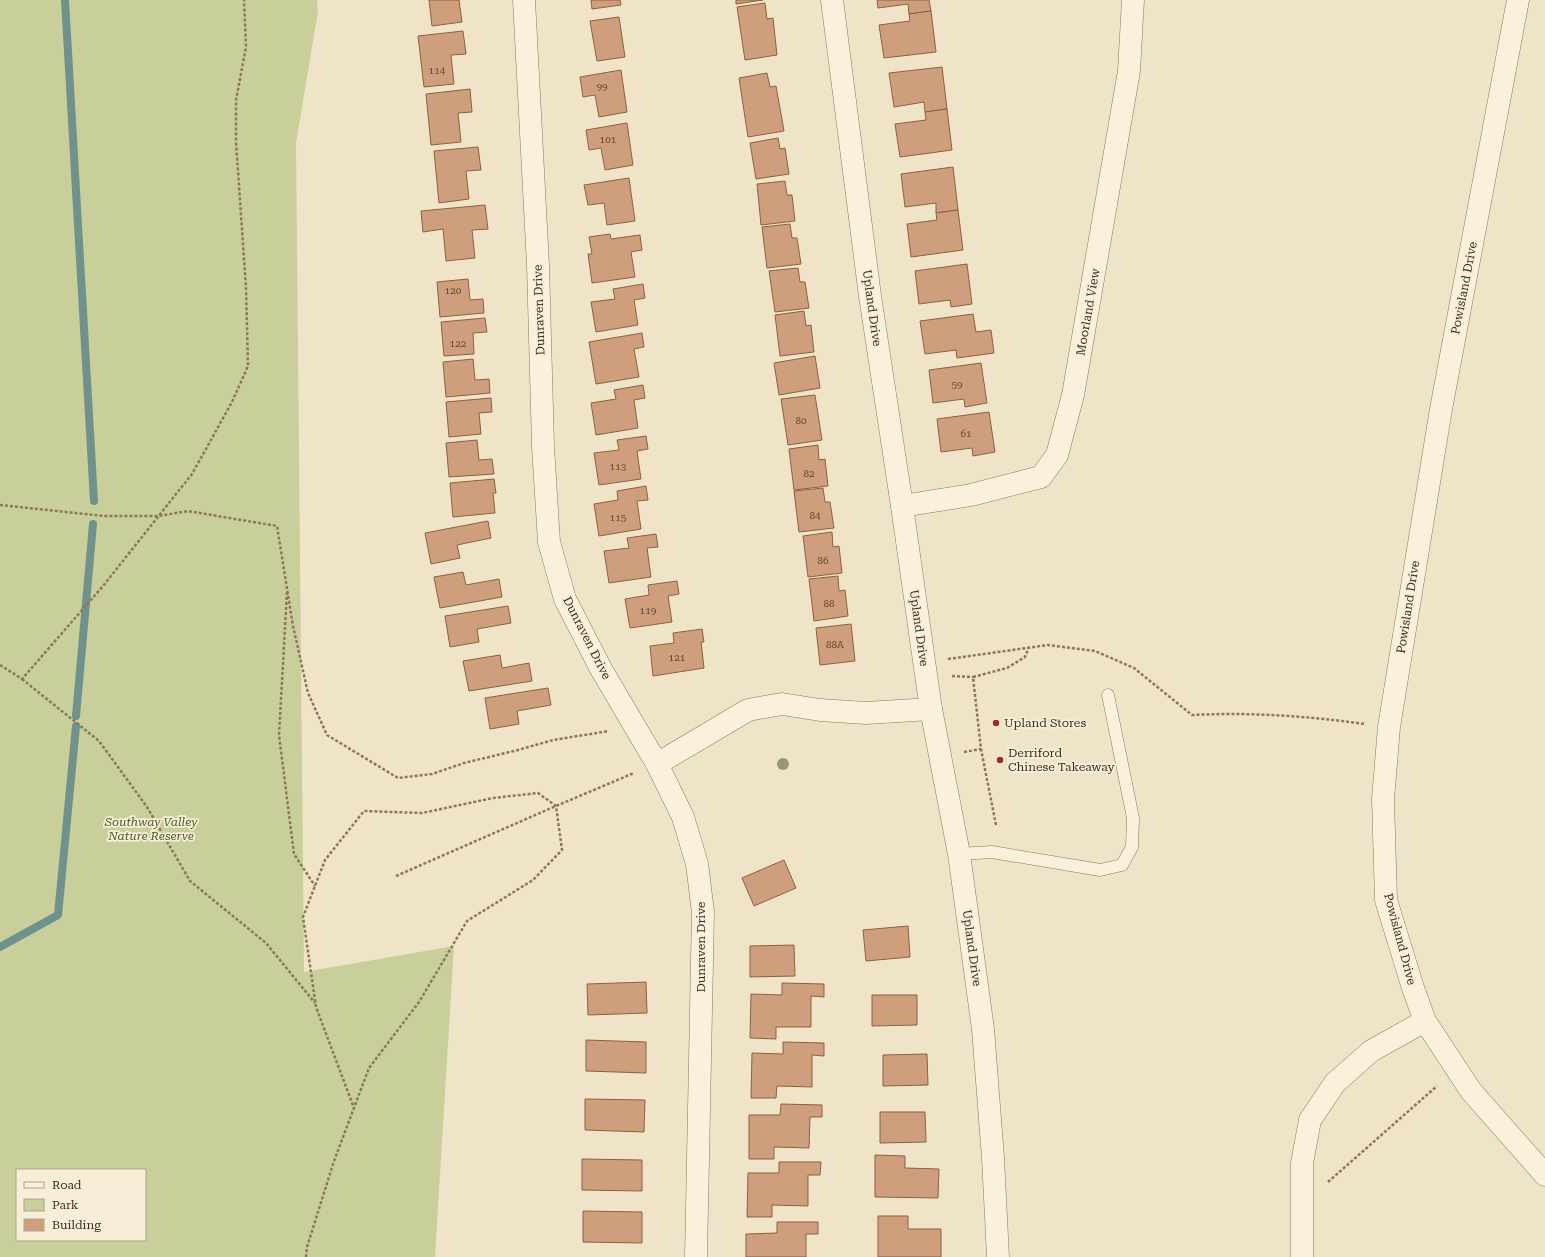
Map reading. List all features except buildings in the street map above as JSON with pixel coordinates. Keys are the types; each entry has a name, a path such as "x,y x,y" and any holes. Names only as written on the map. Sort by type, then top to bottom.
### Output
{"street":[{"name":"Dunraven Drive","path":"524,0 538,265 543,446 549,542 565,599 601,669 657,764 683,817 697,864 703,912 696,1257"},
{"name":"Upland Drive","path":"832,0 870,296 931,709 958,854 983,1029 994,1158 998,1257"},
{"name":"Moorland View","path":"902,506 971,495 1041,477 1057,455 1073,395 1129,71 1133,0"},
{"name":"Powisland Drive","path":"1518,0 1441,410 1389,727 1383,799 1386,900 1413,988 1425,1021 1471,1091 1545,1175"},
{"path":"657,764 748,710 782,704 820,710 866,713 931,709"},
{"path":"1302,1257 1302,1163 1310,1120 1335,1083 1371,1051 1425,1021"}],"lane":[{"path":"958,854 992,852 1100,870 1122,865 1132,847 1133,818 1108,695"}],"path":[{"path":"22,679 103,586 192,474 232,402 248,366 246,288 236,142 236,100 246,47 244,0"},
{"path":"0,505 104,516 158,516 188,511 277,526 293,626 308,693 327,734 398,778 432,774 464,763 553,740 635,727"},
{"path":"287,587 279,735 294,854 315,887"},
{"path":"972,655 1048,645 1095,651 1134,668 1192,715 1222,713 1312,717 1389,727"},
{"path":"996,825 981,749 973,677 1007,668 1025,657 1029,647"},
{"path":"0,665 22,679 99,741 147,807 190,882 266,943 315,1003"},
{"path":"396,876 556,806 657,764"},
{"path":"306,1257 307,1247 334,1161 354,1108 369,1068 419,1002 467,920 533,880 562,850 556,806 538,793 493,798 422,813 364,811 325,860 303,917 315,1003 354,1108"},
{"path":"1302,1204 1457,1069"}],"green space":[{"name":"Southway Valley Nature Reserve","path":"0,0 317,0 318,11 296,143 304,972 454,946 435,1257 0,1257"}],"waterway":[{"path":"65,0 94,501"},
{"path":"76,716 93,524"},
{"path":"0,947 58,915 76,726"}],"place":[{"name":"Upland Stores","path":"996,723"},
{"name":"Derriford Chinese Takeaway","path":"1000,760"}]}
